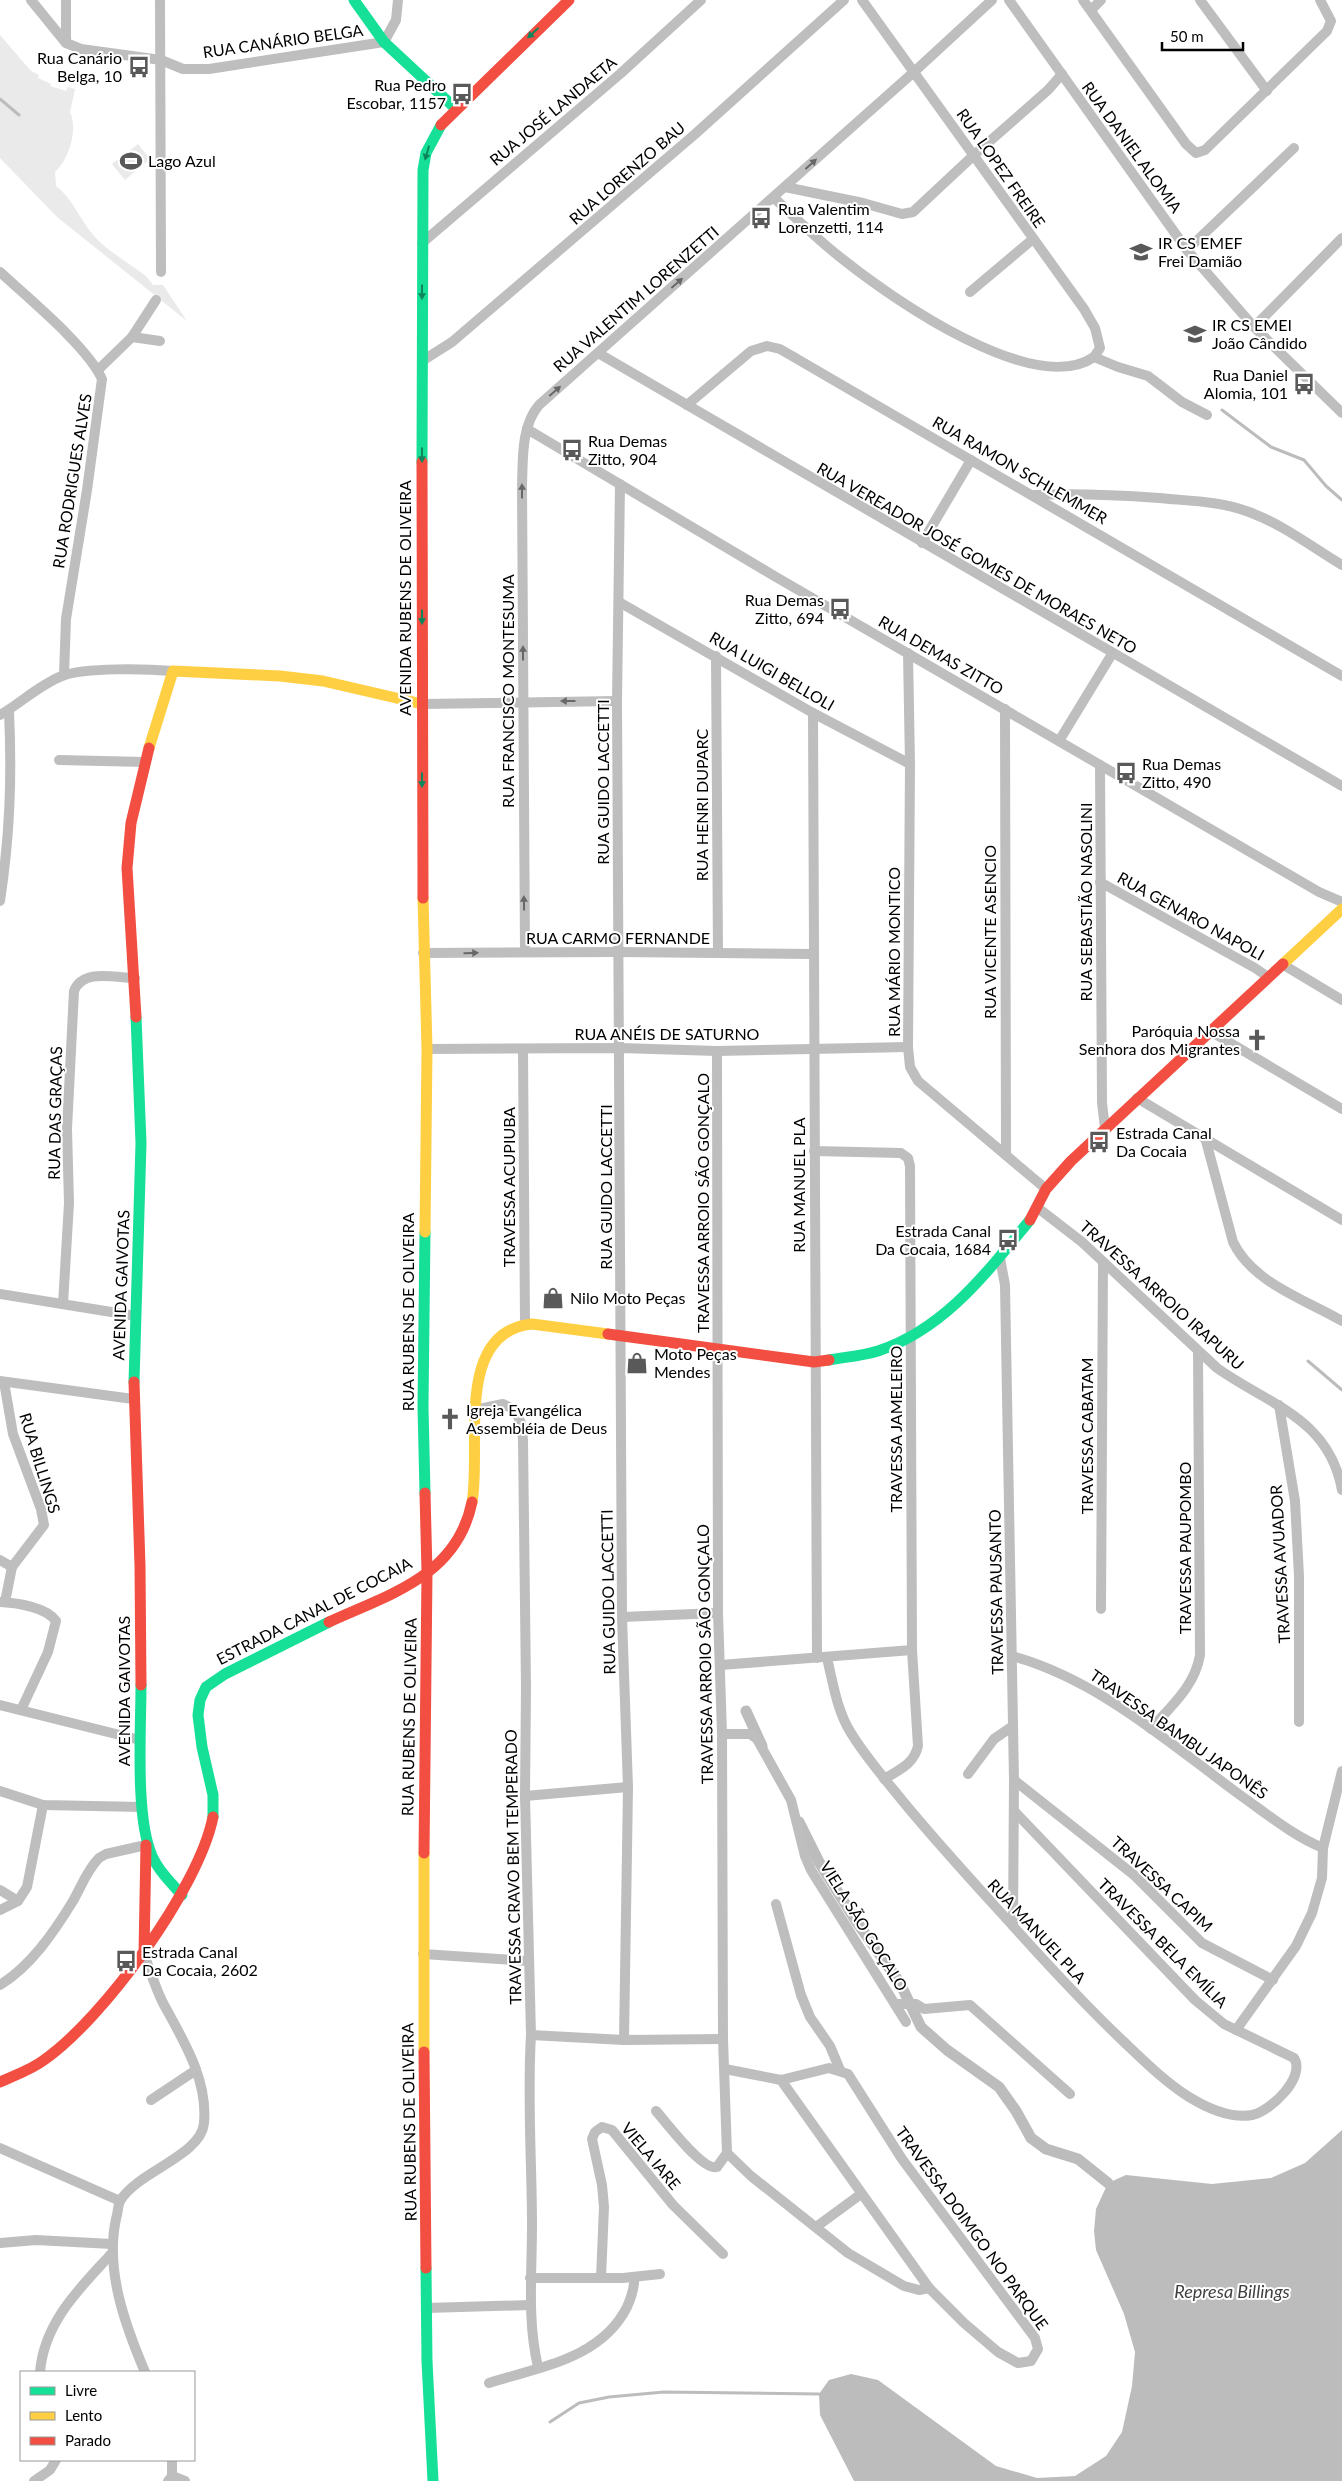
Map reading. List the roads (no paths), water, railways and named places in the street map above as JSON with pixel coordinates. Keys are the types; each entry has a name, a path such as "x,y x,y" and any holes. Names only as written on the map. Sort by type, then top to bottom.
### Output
{"street":[{"path":"31,0 66,43"},
{"path":"66,0 66,43"},
{"path":"160,0 161,272"},
{"path":"354,0 384,42 455,108"},
{"path":"384,42 396,20 398,0"},
{"name":"AVENIDA RUBENS DE OLIVEIRA","path":"423,953 423,170 426,153 435,131 455,108 569,0"},
{"name":"RUA JOSÉ LANDAETA","path":"422,243 620,74 701,0"},
{"name":"RUA LORENZO BAU","path":"422,361 452,342 672,154 844,0"},
{"name":"RUA LOPEZ FREIRE","path":"862,0 974,154 1095,328 1100,348 1094,357"},
{"name":"RUA VALENTIM LORENZETTI","path":"527,429 539,405 915,72 992,0"},
{"name":"RUA DANIEL ALOMIA","path":"1009,0 1187,250 1254,327 1342,413"},
{"path":"1083,0 1186,144 1196,153 1205,150 1326,31 1331,21 1320,0"},
{"path":"1091,10 1101,0"},
{"path":"1200,0 1267,90"},
{"name":"RUA CANÁRIO BELGA","path":"66,43 82,49 161,60 171,66 184,69 219,68 384,42"},
{"path":"785,186 907,214 918,208 974,154 1048,90 1062,74"},
{"path":"1187,250 1294,148"},
{"path":"774,198 843,260 873,282 900,301 971,341 1005,356 1049,367 1079,364 1094,357 1148,376 1182,402 1207,415"},
{"path":"1254,327 1342,238"},
{"path":"970,292 1033,239"},
{"path":"0,272 79,348 98,370 132,337 156,300"},
{"path":"132,337 160,341"},
{"name":"RUA RAMON SCHLEMMER","path":"687,405 751,350 759,347 774,347 1033,495 1342,676"},
{"name":"RUA VEREADOR JOSÉ GOMES DE MORAES NETO","path":"598,353 1112,654 1342,786"},
{"name":"RUA RODRIGUES ALVES","path":"64,675 66,619 103,385 98,370"},
{"name":"RUA DEMAS ZITTO","path":"527,429 908,654 1319,892 1342,902"},
{"name":"RUA FRANCISCO MONTESUMA","path":"525,952 522,486 523,454 527,429"},
{"path":"922,543 971,460"},
{"name":"RUA GUIDO LACCETTI","path":"620,484 617,701 622,1335 622,1617 628,1787 624,2040"},
{"path":"1033,495 1074,494 1133,497 1204,502 1231,506 1261,517 1342,565"},
{"name":"RUA LUIGI BELLOLI","path":"619,602 813,712 910,764"},
{"name":"RUA MÁRIO MONTICO","path":"908,654 910,764 908,1047 910,1067 918,1081 1046,1189"},
{"path":"1059,740 1112,654"},
{"name":"RUA HENRI DUPARC","path":"716,656 718,953"},
{"path":"0,901 12,788 4,713 42,686 64,675 139,669 280,676 323,681 422,704 617,701"},
{"name":"AVENIDA GAIVOTAS","path":"173,671 146,762 131,823 127,868 136,978 140,1143 140,1229 133,1399 140,1566 142,1807 146,1846 160,1870 182,1895"},
{"name":"RUA VICENTE ASENCIO","path":"1005,709 1006,1155"},
{"name":"RUA MANUEL PLA","path":"813,712 814,1362 822,1658 845,1723 884,1778 961,1870 1078,1997 1168,2082 1204,2106 1235,2116 1255,2114 1270,2106 1283,2094 1295,2076"},
{"path":"59,760 146,762"},
{"name":"RUA SEBASTIÃO NASOLINI","path":"1100,765 1100,882 1105,1128"},
{"name":"RUA GENARO NAPOLI","path":"1100,882 1268,977"},
{"path":"525,1323 814,1362 862,1355 880,1350 924,1329 952,1309 1000,1258 1038,1208 1046,1189 1058,1173 1136,1098 1342,909"},
{"name":"RUA CARMO FERNANDE","path":"423,953 619,952 812,954"},
{"name":"RUA RUBENS DE OLIVEIRA","path":"423,953 427,1049 423,1407 427,1572 423,1954 427,2387 433,2481"},
{"name":"RUA GENARO NAPOLI","path":"1282,964 1342,1000"},
{"name":"RUA DAS GRAÇAS","path":"63,1304 68,1219 67,1129 74,991 77,984 87,977 136,978"},
{"path":"1210,1031 1342,1109"},
{"name":"RUA ANÉIS DE SATURNO","path":"427,1049 620,1048 718,1051 908,1047"},
{"name":"TRAVESSA ACUPIUBA","path":"523,1050 525,1323"},
{"name":"TRAVESSA ARROIO SÃO GONÇALO","path":"718,1051 718,1613 721,1665 724,2039 727,2153"},
{"path":"1136,1098 1342,1220"},
{"path":"1206,1141 1233,1242 1239,1255 1259,1275 1342,1321"},
{"name":"TRAVESSA JAMELEIRO","path":"814,1151 901,1153 908,1158 910,1166 912,1650 918,1746 914,1759 908,1765 884,1778"},
{"name":"TRAVESSA ARROIO IRAPURU","path":"1038,1208 1082,1242 1217,1368 1240,1384 1302,1420 1330,1455 1342,1490"},
{"name":"TRAVESSA PAUSANTO","path":"1000,1258 1005,1285 1012,1656 1014,1780 1012,1926"},
{"name":"TRAVESSA CABATAM","path":"1101,1609 1103,1263"},
{"path":"0,1294 136,1316"},
{"name":"ESTRADA CANAL DE COCAIA","path":"0,2082 37,2065 58,2049 96,2012 144,1954 182,1895 206,1840 214,1813 211,1785 200,1742 198,1723 201,1696 206,1687 328,1622 389,1595 441,1562 458,1543 467,1520 476,1473 474,1410 477,1386 493,1343 508,1330 525,1323"},
{"name":"TRAVESSA PAUPOMBO","path":"1151,1729 1194,1678 1200,1655 1198,1351"},
{"path":"2,1381 133,1399"},
{"name":"RUA BILLINGS","path":"2,1381 13,1434 41,1509 44,1525 12,1567 3,1602"},
{"name":"TRAVESSA CRAVO BEM TEMPERADO","path":"474,1410 502,1404 508,1406 519,1416 522,1432 526,1609 528,1961 531,2035 529,2068 532,2228 530,2305 538,2368"},
{"name":"TRAVESSA AVUADOR","path":"1279,1405 1295,1501 1299,1576 1299,1722"},
{"path":"0,1560 12,1567"},
{"path":"3,1602 48,1613 56,1621 48,1652 21,1710"},
{"path":"622,1617 718,1613"},
{"path":"721,1665 912,1650"},
{"name":"TRAVESSA BAMBU JAPONÊS","path":"1012,1656 1058,1671 1077,1681 1151,1729 1296,1835 1323,1848"},
{"path":"0,1705 140,1740"},
{"path":"968,1774 994,1739 1013,1726"},
{"name":"VIELA SÃO GOÇALO","path":"722,1734 750,1734 757,1739 791,1800 804,1856 811,1870 897,2004 906,2022"},
{"path":"1236,2030 1296,1946 1312,1913 1322,1878 1323,1848 1342,1771"},
{"name":"TRAVESSA CAPIM","path":"1014,1780 1134,1875 1202,1943 1273,1980"},
{"path":"526,1796 628,1787"},
{"path":"0,1792 43,1806 142,1807"},
{"path":"0,1910 18,1900 27,1887 43,1806"},
{"name":"TRAVESSA BELA EMÍLIA","path":"1014,1811 1195,2000 1212,2015 1236,2030 1289,2053 1296,2061 1297,2071 1295,2076"},
{"path":"0,1984 23,1968 37,1952 68,1908 99,1858 106,1854 146,1846 143,1874 146,1912 144,1954 157,1990 196,2070 202,2088 204,2125 198,2138 182,2153 138,2181 120,2202 112,2249 128,2329 145,2371"},
{"path":"0,1890 18,1900"},
{"path":"725,2069 781,2080 823,2069 840,2070 830,2046 810,2016 801,1995 776,1904"},
{"path":"423,1954 528,1961"},
{"path":"897,2004 914,2004 924,2009 970,2005 1070,2094"},
{"path":"531,2035 624,2040 724,2039"},
{"path":"151,2100 196,2070"},
{"name":"TRAVESSA DOIMGO NO PARQUE","path":"781,2080 929,2288 964,2323 1008,2359 1025,2363 1031,2361 1038,2349 1035,2338 902,2160 850,2077 840,2070"},
{"path":"656,2111 694,2154 710,2166 716,2168 727,2153 750,2176 848,2253 904,2286 919,2290 929,2288"},
{"name":"VIELA IARE","path":"601,2278 604,2208 602,2185 592,2139 595,2132 602,2127 616,2133 673,2205 723,2254"},
{"path":"0,2148 120,2202"},
{"path":"816,2226 861,2194"},
{"path":"0,2244 36,2240 112,2249"},
{"path":"40,2371 46,2343 61,2312 112,2249"},
{"path":"530,2278 634,2277 660,2274"},
{"path":"489,2383 581,2352 605,2336 625,2310 634,2287 634,2277"},
{"path":"427,2308 530,2305"},
{"path":"34,2481 50,2470 55,2461"},
{"path":"172,2461 170,2479 184,2481"}],"water":[{"name":"Represa Billings","path":"1342,2130 1342,2481 854,2481 820,2415 819,2394 829,2380 851,2374 878,2380 996,2466 1037,2478 1075,2476 1106,2456 1122,2432 1132,2386 1135,2352 1124,2314 1096,2250 1094,2231 1096,2209 1108,2183 1126,2175 1212,2184 1271,2178 1305,2163"}],"waterway":[{"path":"0,99 19,115"},
{"path":"1222,410 1271,447 1304,460 1326,486 1342,500"},
{"path":"1308,1361 1342,1390"},
{"path":"746,1711 762,1746"},
{"path":"799,1822 819,1862 856,1921 900,1983 921,2027 947,2050 999,2087 1016,2111 1031,2138 1046,2149 1078,2159 1108,2183"},
{"path":"550,2422 579,2403 609,2397 664,2392 819,2394"}],"place":[{"name":"Rua Canário Belga, 10","path":"139,67"},
{"name":"Rua Pedro Escobar, 1157","path":"462,94"},
{"name":"Lago Azul","path":"131,161"},
{"name":"Rua Valentim Lorenzetti, 114","path":"761,218"},
{"name":"IR CS EMEF Frei Damião","path":"1141,252"},
{"name":"IR CS EMEI João Cândido","path":"1195,334"},
{"name":"Rua Daniel Alomia, 101","path":"1304,384"},
{"name":"Rua Demas Zitto, 904","path":"572,450"},
{"name":"Rua Demas Zitto, 694","path":"840,609"},
{"name":"Rua Demas Zitto, 490","path":"1126,773"},
{"name":"Paróquia Nossa Senhora dos Migrantes","path":"1257,1040"},
{"name":"Estrada Canal Da Cocaia","path":"1099,1142"},
{"name":"Estrada Canal Da Cocaia, 1684","path":"1008,1240"},
{"name":"Nilo Moto Peças","path":"553,1298"},
{"name":"Moto Peças Mendes","path":"637,1363"},
{"name":"Igreja Evangélica Assembléia de Deus","path":"450,1419"},
{"name":"Estrada Canal Da Cocaia, 2602","path":"126,1961"}]}
